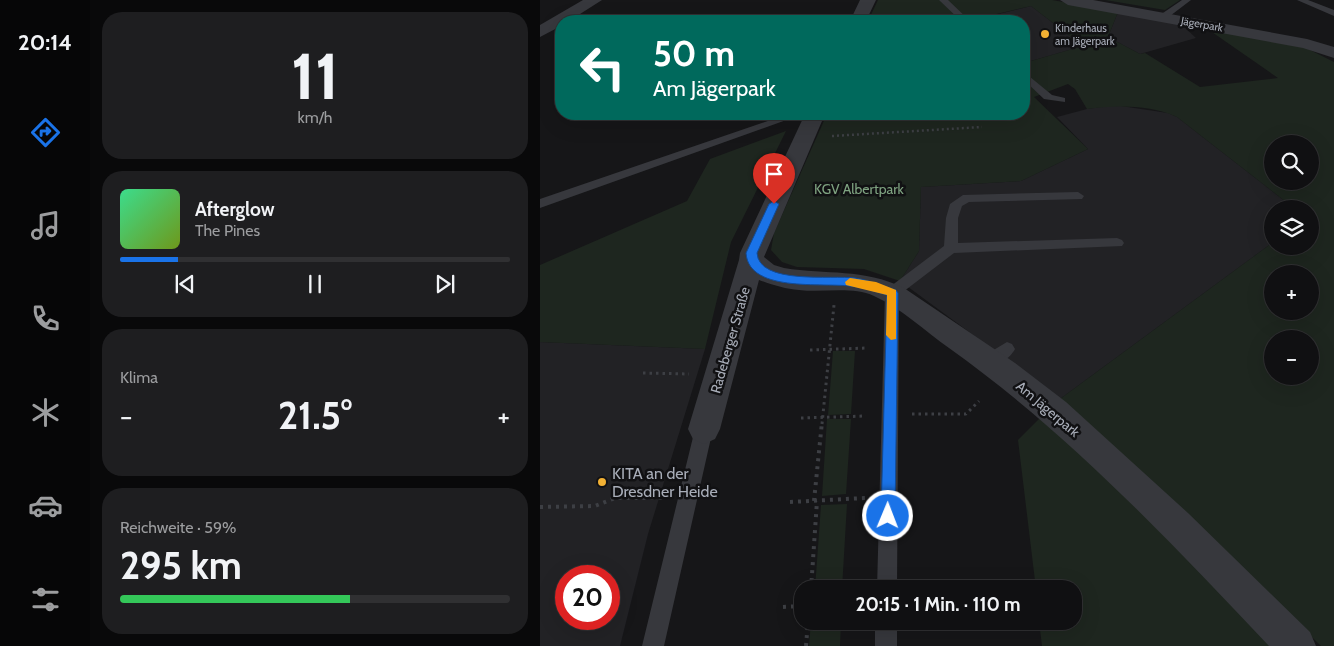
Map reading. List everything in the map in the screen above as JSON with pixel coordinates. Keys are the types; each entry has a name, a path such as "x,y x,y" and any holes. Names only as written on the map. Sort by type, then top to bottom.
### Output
{"street":[{"path":"567,15 594,0"},
{"path":"861,15 868,0"},
{"name":"Jägerpark","path":"1068,0 1331,50"},
{"path":"542,29 555,22"},
{"name":"Radeberger Straße","path":"704,429 752,260 752,253 801,126"},
{"name":"Am Jägerpark","path":"752,260 758,268 772,276 788,279 856,282 892,293 997,355 1040,399 1179,526 1296,646"}],"lane":[{"path":"943,0 959,15"},
{"path":"1163,17 1187,0"},
{"path":"1301,0 1334,13"},
{"path":"1030,80 1048,97 1061,100"},
{"path":"540,204 801,126"},
{"path":"951,248 952,218 956,204 967,198 1078,196"},
{"path":"887,580 892,293 951,248 1117,243"},
{"path":"653,646 686,498 704,429"},
{"path":"886,630 886,646"}],"path":[{"path":"801,126 982,127"},
{"path":"812,580 822,417 834,311"},
{"path":"810,350 858,348"},
{"path":"643,373 720,375"},
{"path":"801,418 966,414 979,401"},
{"path":"790,502 888,497"},
{"path":"540,507 595,506 615,498 686,498"},
{"path":"783,607 794,606"},
{"path":"806,646 807,630"}],"shaded area":[{"name":"Kinderhaus am Jägerpark","path":"1031,6 1083,46 1030,61 1030,15 994,15"},
{"path":"1118,12 1181,24 1196,38 1140,54 1108,37"},
{"path":"1114,105 1168,113 1177,117 1264,185 1264,190 1271,190 1283,200 1264,200 1264,249 1060,399 900,281 919,251 921,187 1021,181 1088,149 1057,117 1087,109"},
{"name":"KITA an der Dresdner Heide","path":"540,342 705,349 648,534 620,646 540,646"}],"green space":[{"name":"KGV Albertpark","path":"878,0 1052,0 1118,12 1108,37 1140,54 1145,53 1200,87 1278,78 1209,30 1304,47 1334,62 1334,646 1321,646 1187,516 1060,399 1264,249 1264,255 1319,255 1319,200 1283,200 1271,190 1319,190 1319,135 1264,135 1264,185 1177,117 1145,108 1110,107 1087,109 1075,89 1068,84 1034,97 1088,149 1021,181 921,187 919,251 900,281 864,269 797,267 782,262 771,250 774,233 824,120 1030,120 1030,61 1083,46 1031,6 993,15 871,15"},
{"path":"1105,0 1180,0 1165,10"},
{"path":"786,131 731,242 705,349 540,342 540,265 687,201 710,159"},
{"path":"833,351 855,351 851,414 828,415"},
{"path":"1042,416 1166,534 1271,646 1042,646 1040,630 1082,630 1082,580 1035,580 1018,440"},
{"path":"827,419 851,419 846,494 822,496"},
{"path":"847,504 843,580 816,580 821,505"},
{"path":"810,630 841,630 840,646 809,646"}],"slow traffic":[{"path":"850,282 876,287 892,293 891,335"}],"place":[{"name":"Kinderhaus am Jägerpark","path":"1045,34"},
{"name":"KITA an der Dresdner Heide","path":"602,482"}],"route":[{"path":"774,204 752,253 752,260 758,268 772,276 788,279 856,282 892,293 888,516"}]}
